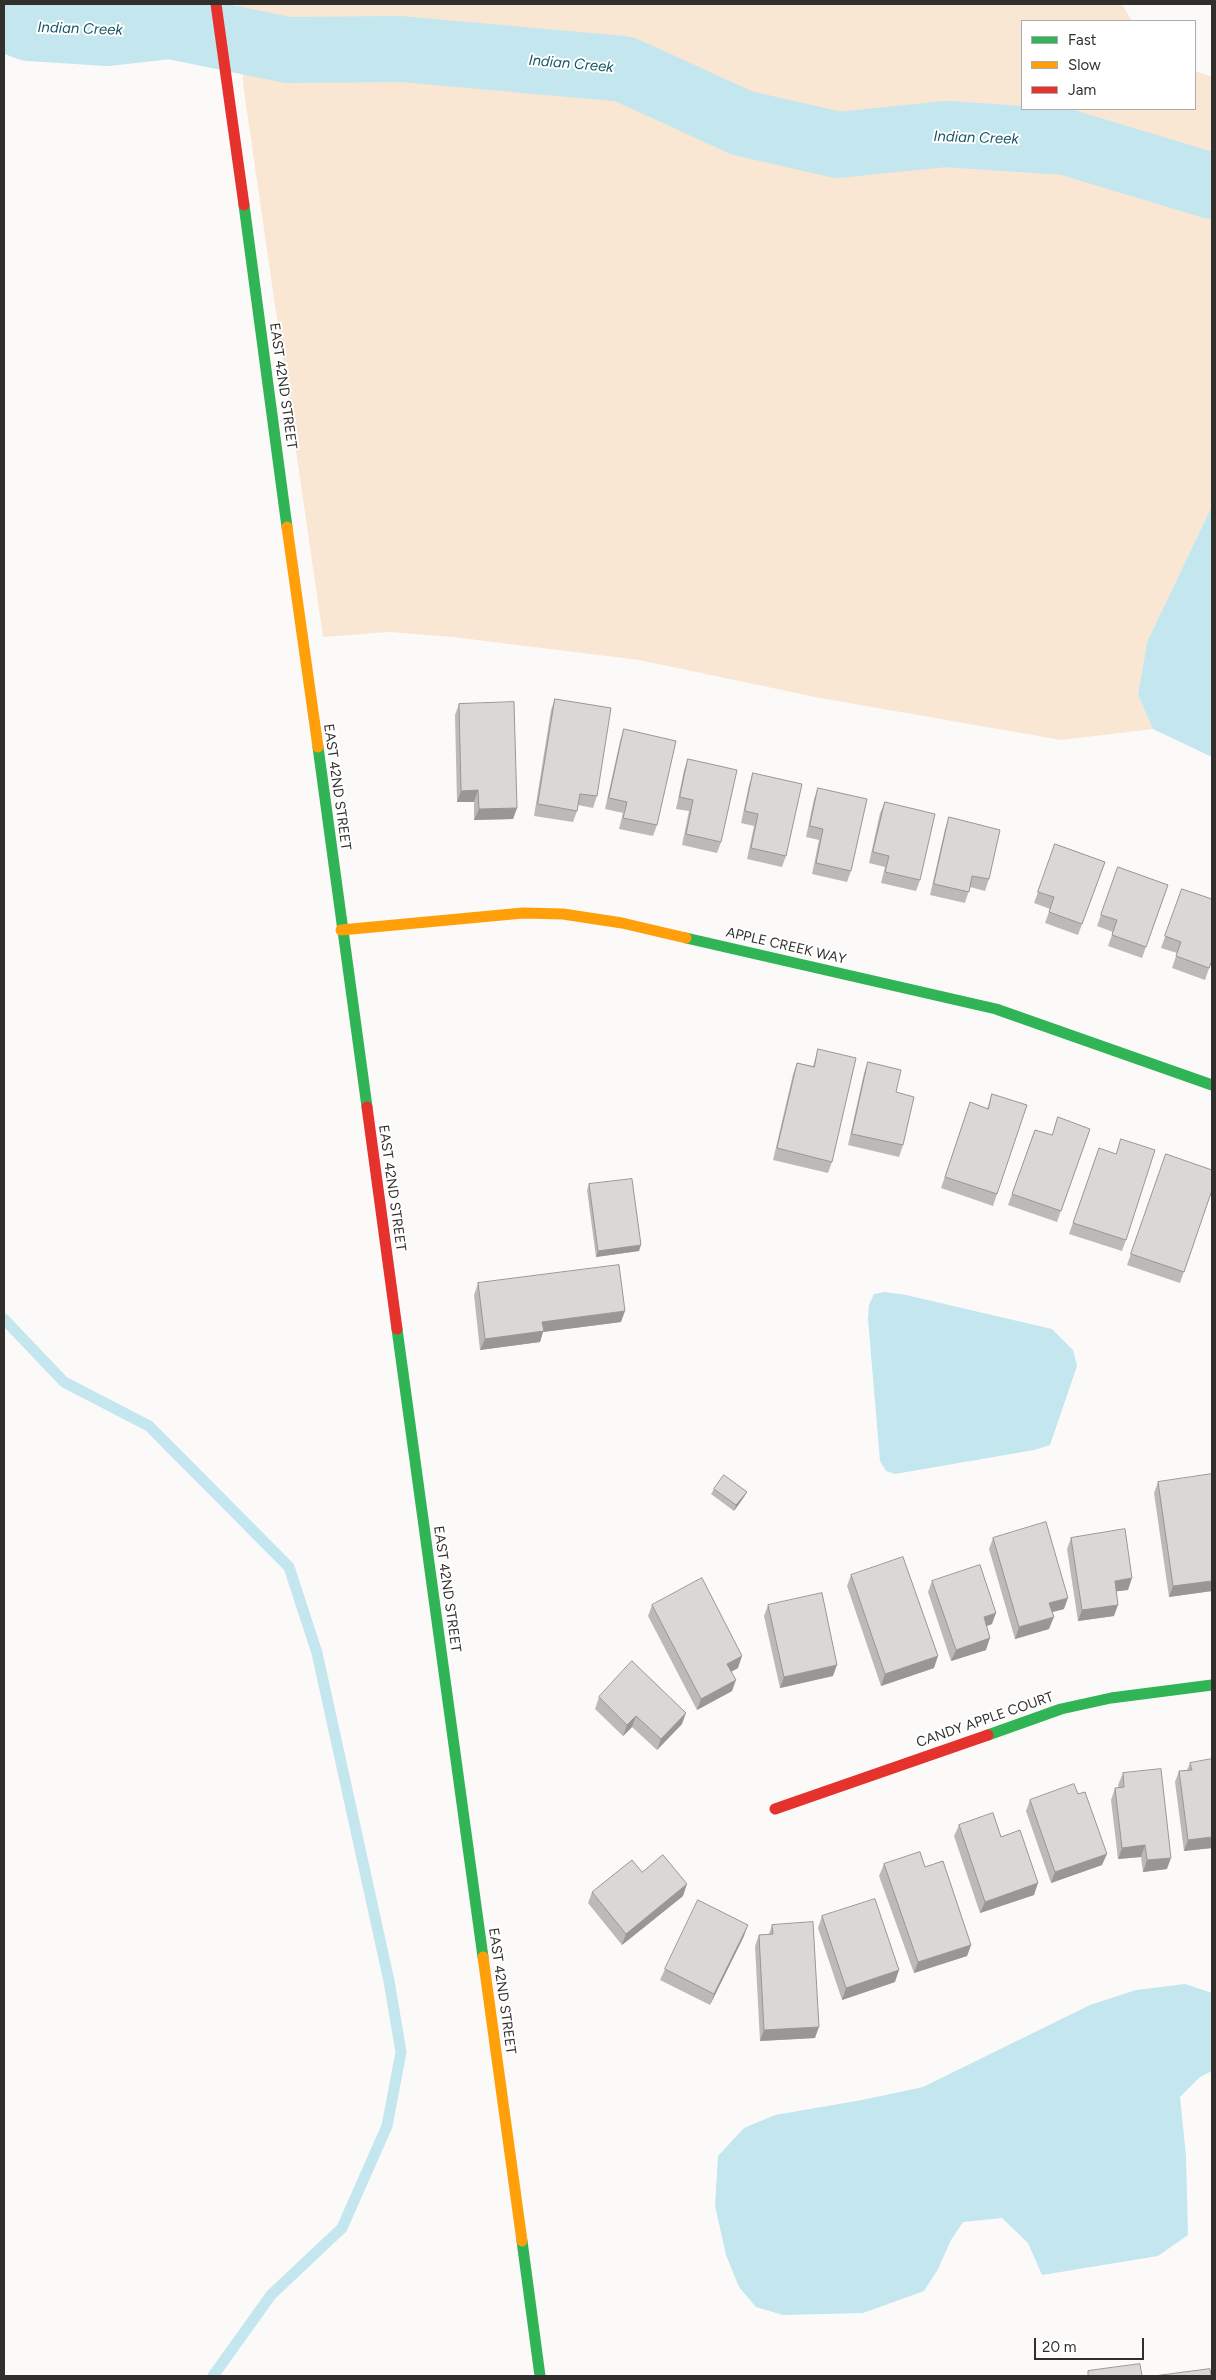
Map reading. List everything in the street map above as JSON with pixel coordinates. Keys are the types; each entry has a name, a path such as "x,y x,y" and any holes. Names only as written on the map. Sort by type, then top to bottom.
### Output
{"street":[{"name":"EAST 42ND STREET","path":"216,4 540,2376"},
{"name":"APPLE CREEK WAY","path":"341,930 523,913 563,914 622,923 988,1007 1212,1085"},
{"name":"CANDY APPLE COURT","path":"775,1809 1061,1709 1111,1698 1212,1685"}],"shaded area":[{"path":"237,4 1122,4 1131,20 1021,20 1021,110 1196,110 1196,71 1212,77 1212,506 1147,642 1138,695 1153,729 1061,740 820,698 639,660 453,637 389,632 323,637 244,91"}],"water":[{"path":"1212,506 1212,757 1153,729 1138,695 1147,642"},
{"path":"885,1292 906,1295 1052,1329 1073,1350 1077,1366 1050,1445 1034,1450 895,1474 886,1471 880,1461 868,1319 869,1305 874,1294"},
{"path":"1185,1984 1212,1993 1212,2071 1200,2077 1180,2097 1186,2156 1188,2235 1158,2256 1042,2275 1028,2243 1002,2218 963,2222 951,2240 938,2269 924,2291 863,2313 783,2315 756,2307 739,2287 726,2255 715,2206 718,2156 744,2128 775,2115 923,2087 1090,2005 1136,1990"}],"building":[{"path":"555,699 611,708 597,796 580,794 577,811 538,804"},
{"path":"514,702 517,808 479,809 478,790 461,791 459,704"},
{"path":"624,729 676,741 657,825 623,818 627,802 609,798"},
{"path":"688,759 737,770 721,842 686,834 693,800 680,797"},
{"path":"753,773 802,784 786,856 751,848 758,814 745,811"},
{"path":"818,788 867,799 851,871 816,863 823,829 810,826"},
{"path":"885,802 935,814 920,880 885,872 889,856 873,852"},
{"path":"949,817 1000,830 989,879 972,876 969,892 934,884"},
{"path":"1055,844 1105,862 1082,924 1049,912 1054,897 1038,892"},
{"path":"1118,867 1168,885 1146,947 1112,935 1117,920 1101,915"},
{"path":"1182,889 1212,899 1212,960 1209,968 1176,956 1181,942 1165,936"},
{"path":"818,1049 856,1058 832,1162 777,1148 797,1063 814,1067"},
{"path":"868,1062 901,1070 896,1092 914,1097 903,1145 852,1134"},
{"path":"992,1094 1027,1105 997,1194 945,1177 970,1102 988,1109"},
{"path":"1058,1117 1090,1129 1061,1211 1012,1194 1035,1130 1052,1135"},
{"path":"1121,1139 1155,1150 1126,1240 1073,1223 1099,1148 1116,1154"},
{"path":"1166,1154 1212,1170 1212,1190 1184,1272 1131,1254"},
{"path":"632,1179 641,1245 598,1251 589,1184"},
{"path":"619,1265 625,1311 542,1322 544,1331 485,1339 478,1283"},
{"path":"1212,1474 1212,1581 1173,1586 1158,1482"},
{"path":"724,1475 747,1492 736,1505 714,1489"},
{"path":"1046,1522 1068,1598 1049,1603 1054,1617 1019,1627 993,1538"},
{"path":"1125,1529 1132,1578 1115,1581 1118,1605 1082,1610 1071,1538"},
{"path":"903,1557 938,1656 885,1674 851,1575"},
{"path":"980,1565 996,1613 984,1617 990,1638 956,1650 932,1581"},
{"path":"702,1578 742,1656 727,1664 736,1680 701,1699 652,1605"},
{"path":"822,1593 837,1665 784,1677 768,1605"},
{"path":"632,1661 686,1713 661,1739 636,1716 627,1725 599,1697"},
{"path":"1212,1759 1212,1837 1188,1840 1179,1771 1192,1770 1190,1763"},
{"path":"1161,1769 1171,1858 1147,1860 1145,1845 1122,1848 1115,1788 1124,1787 1123,1773"},
{"path":"1074,1784 1078,1794 1085,1792 1107,1854 1055,1872 1030,1800"},
{"path":"993,1813 1001,1837 1020,1830 1038,1883 985,1902 959,1825"},
{"path":"920,1852 925,1867 943,1861 971,1945 918,1962 884,1864"},
{"path":"663,1855 687,1884 626,1934 592,1892 632,1860 642,1872"},
{"path":"875,1899 899,1970 846,1988 822,1916"},
{"path":"698,1900 748,1925 714,1994 665,1969"},
{"path":"813,1922 819,2027 764,2030 759,1935 773,1934 772,1925"},
{"path":"1140,2364 1142,2376 1088,2376 1088,2371"},
{"path":"1210,2369 1211,2376 1154,2376"}],"waterway":[{"name":"Indian Creek","path":"4,18 29,28 108,33 170,26 288,50 401,49 624,69 742,123 838,145 946,134 1066,142 1212,186"},
{"path":"4,1319 64,1382 149,1426 289,1567 317,1653 389,1981 401,2052 387,2126 342,2228 271,2295 213,2376"}],"traffic: fast":[{"path":"244,205 287,527"},
{"path":"318,747 367,1107"},
{"path":"686,938 996,1009 1212,1085"},
{"path":"397,1329 483,1957"},
{"path":"988,1735 1061,1709 1111,1698 1212,1685"},
{"path":"522,2241 540,2376"}],"traffic: slow":[{"path":"287,527 318,747"},
{"path":"341,930 523,913 563,914 622,923 686,938"},
{"path":"483,1957 522,2241"}],"traffic: jam":[{"path":"216,4 244,205"},
{"path":"367,1107 397,1329"},
{"path":"775,1809 988,1735"}]}
